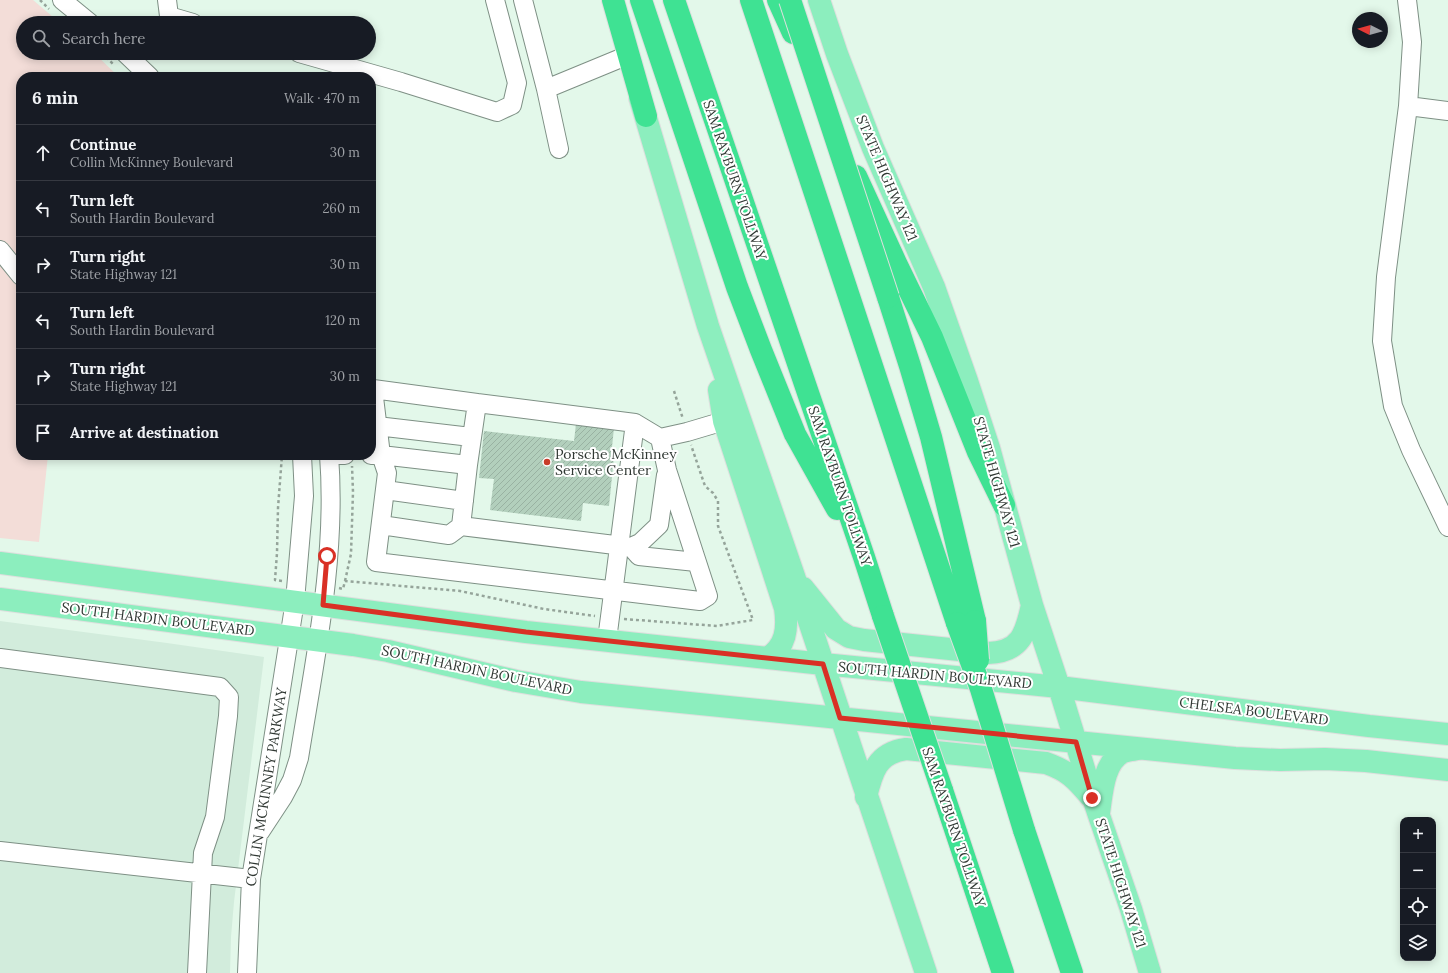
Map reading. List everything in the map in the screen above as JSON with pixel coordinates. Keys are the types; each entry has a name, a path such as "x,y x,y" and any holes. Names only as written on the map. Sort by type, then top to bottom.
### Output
{"highway":[{"path":"613,0 646,116"},
{"path":"641,0 735,279 764,357 795,434 864,557"},
{"name":"SAM RAYBURN TOLLWAY","path":"674,0 864,557 1003,973"},
{"path":"751,0 966,622"},
{"path":"778,0 896,264 932,336 978,452 1004,505"},
{"path":"790,0 888,297 931,437 966,622 981,689 1024,830 1072,973"}],"main road":[{"path":"608,0 646,116 708,326 794,576 866,797 926,973"},
{"name":"STATE HIGHWAY 121","path":"819,0 837,54 873,148 934,287 972,396 989,448 1032,605 1150,973"},
{"path":"708,326 724,421 785,608 786,618 784,637 778,650 768,658"},
{"name":"SOUTH HARDIN BOULEVARD","path":"0,563 324,595 526,632 823,664 1059,687"},
{"path":"794,576 836,629 849,637 864,640 988,653 1002,652 1016,645 1020,640 1028,624 1032,605"},
{"name":"SOUTH HARDIN BOULEVARD","path":"0,599 289,636 388,651 491,676 546,687 588,693 1076,742"},
{"name":"CHELSEA BOULEVARD","path":"1059,687 1369,726 1448,734"},
{"path":"1076,742 1235,758 1366,761 1448,770"},
{"path":"866,797 870,779 878,763 890,754 898,750 906,749 1046,763 1062,769 1076,779 1096,807"},
{"path":"1096,807 1111,763 1122,753 1139,749"}],"street":[{"path":"62,0 81,16"},
{"path":"166,0 168,16"},
{"path":"376,75 497,112 512,105 517,83 495,0"},
{"path":"523,0 546,88 559,149"},
{"path":"1407,0 1412,42 1408,106 1386,277 1382,341 1393,406 1411,450 1448,527"},
{"path":"546,88 626,56"},
{"path":"132,60 145,72"},
{"path":"324,60 366,72"},
{"path":"1408,106 1448,110"},
{"path":"0,250 16,270"},
{"path":"376,383 477,403 635,423 660,438 724,421"},
{"path":"461,526 471,437 477,403"},
{"path":"376,417 376,455 387,473 376,562 700,601 708,596 667,470 660,438"},
{"path":"607,640 613,591 625,546 635,423"},
{"path":"377,426 471,437"},
{"path":"376,455 468,465"},
{"name":"COLLIN MCKINNEY PARKWAY","path":"247,973 251,879 256,838 296,592 304,496 302,460"},
{"path":"256,838 283,797 292,780 299,758 324,595 330,498 329,460"},
{"path":"381,525 449,535 461,526 625,546 640,543 660,525 667,470"},
{"path":"385,490 464,501"},
{"path":"625,546 639,556 696,562"},
{"path":"0,658 220,686 229,697 228,716 215,817 203,853 197,973"},
{"path":"0,851 251,879"}],"path":[{"path":"345,581 460,591 544,609 609,618 717,626 753,620 718,526 718,500 713,493 704,486 674,391"},
{"path":"282,460 278,508 277,553 274,580 296,592"},
{"path":"324,595 343,589 351,554 353,492 349,460"}],"shaded area":[{"path":"0,0 33,0 52,16 16,16 16,60 101,60 114,72 16,72 16,460 47,460 39,542 0,538"},
{"path":"0,621 264,657 234,902 230,973 0,973"}],"building":[{"name":"Porsche McKinney Service Center","path":"576,424 614,428 612,447 615,447 609,506 583,503 581,521 490,510 494,479 479,478 484,431 574,441"}],"place":[{"name":"Porsche McKinney Service Center","path":"547,462"}],"route":[{"path":"327,556 323,605 526,632 823,664 840,718 1076,742 1092,798"}]}
